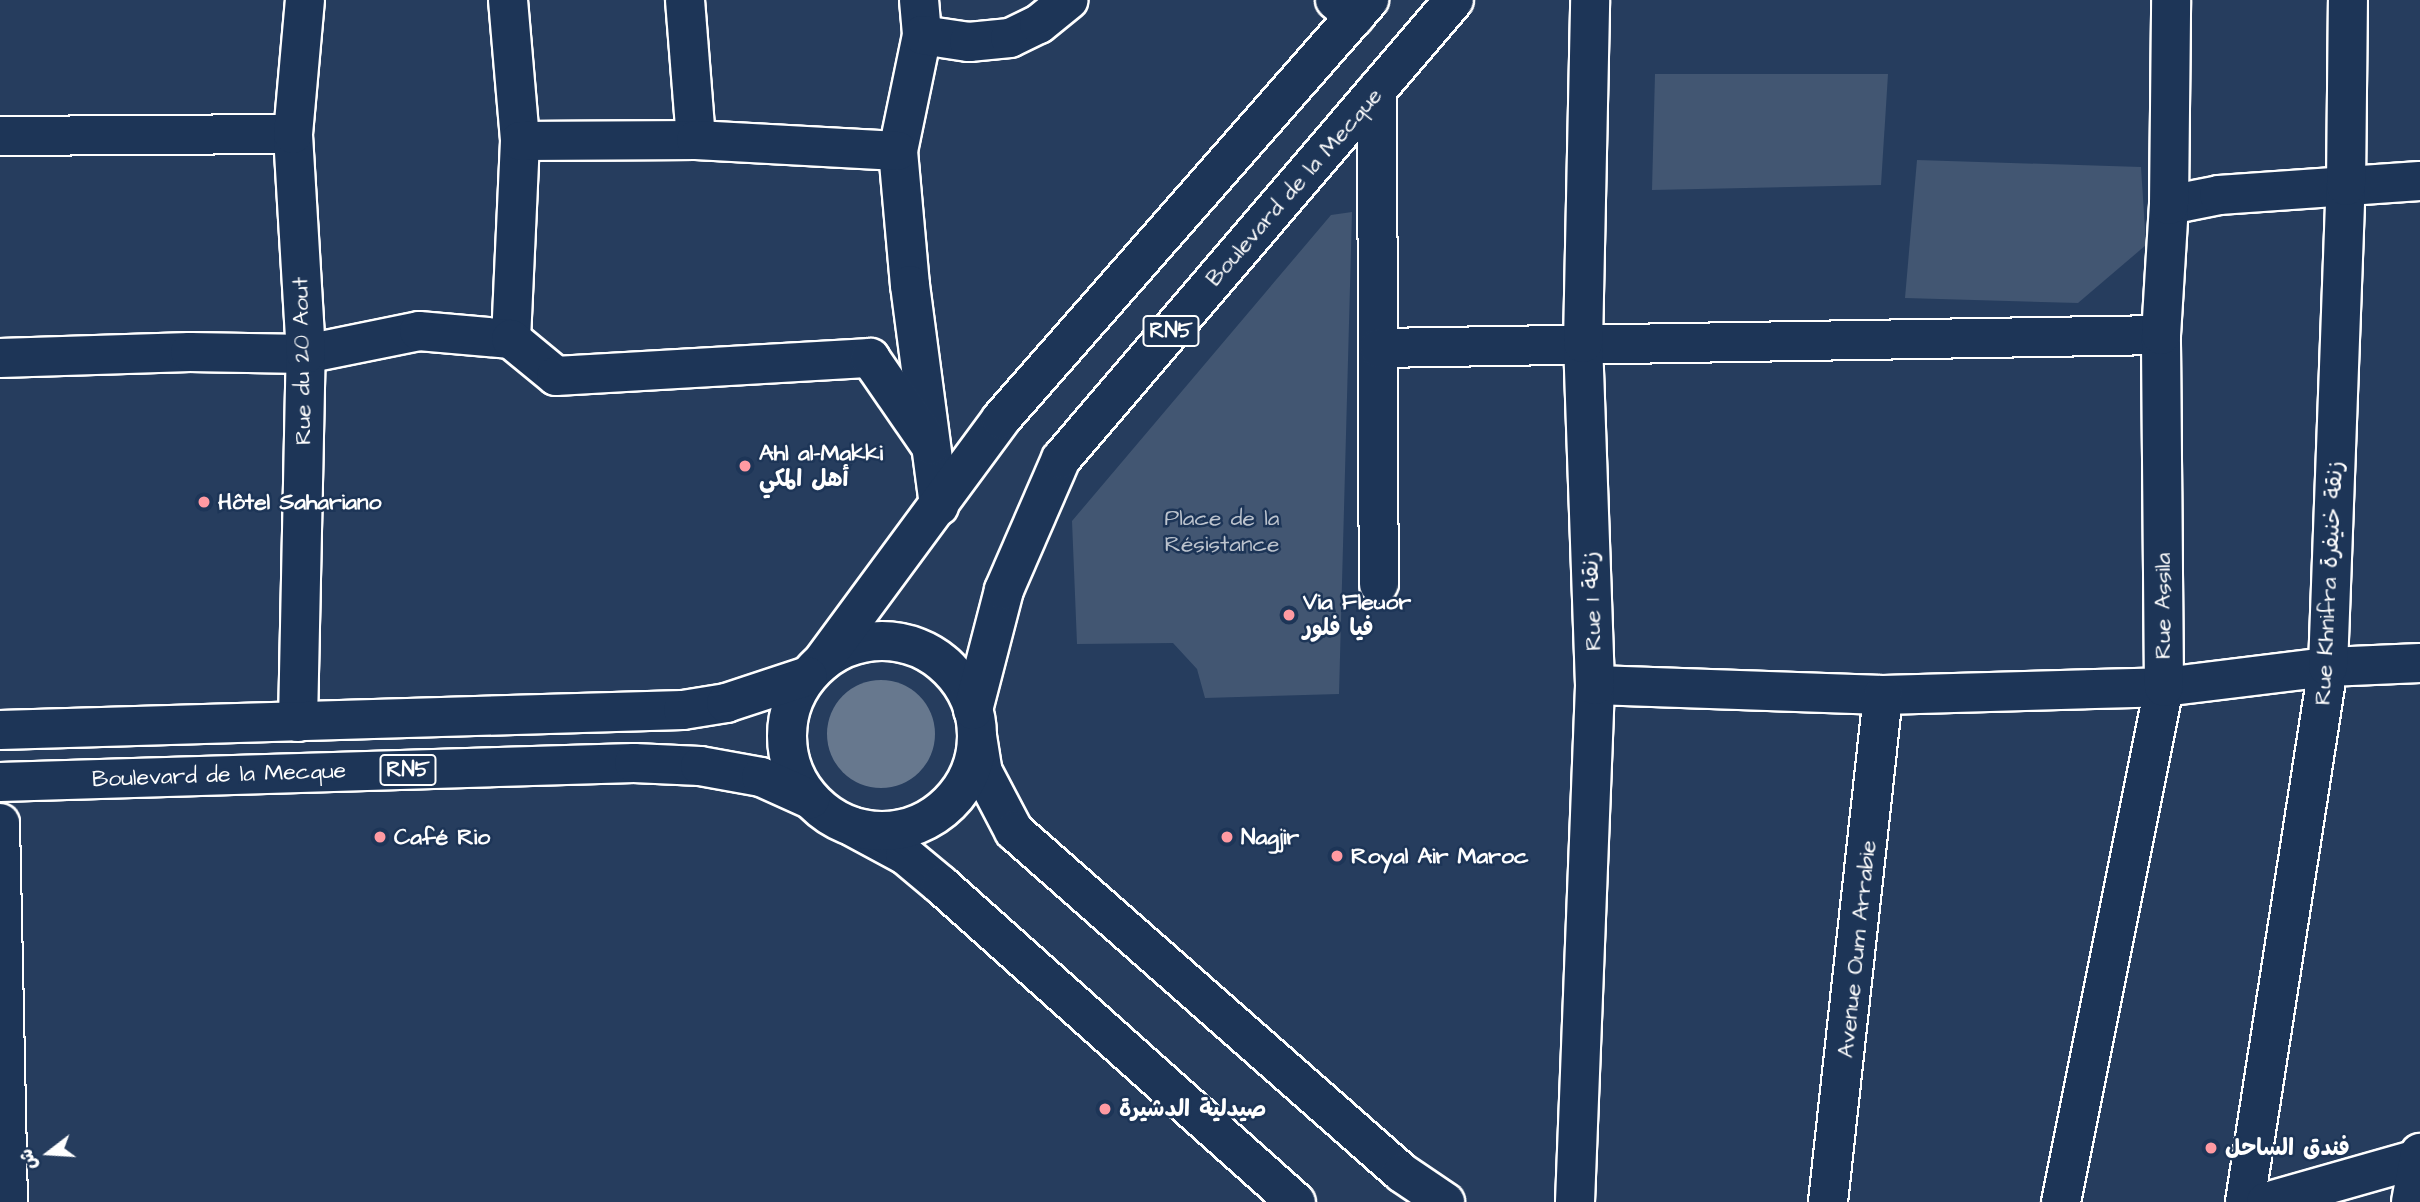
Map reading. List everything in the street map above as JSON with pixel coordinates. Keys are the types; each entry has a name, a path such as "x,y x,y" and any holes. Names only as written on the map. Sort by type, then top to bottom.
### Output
{"street":[{"name":"Rue du 20 Aout","path":"298,722 306,354 293,134 305,0"},
{"path":"508,0 520,141 511,339"},
{"path":"685,0 696,140"},
{"path":"939,506 898,151 920,18 969,42 1010,38 1039,24 1069,0"},
{"name":"Boulevard de la Mecque","path":"975,723 1004,590 1061,459 1454,0"},
{"name":"Rue 1 زنقة","path":"1575,1202 1595,685 1583,343 1590,0"},
{"name":"Rue Assila","path":"2061,1202 2164,687 2161,335 2169,205 2171,0"},
{"name":"Rue Khnifra زنقة خنيفرة","path":"2245,1202 2328,667 2346,186 2348,0"},
{"name":"RN5","path":"0,730 683,710 726,703 815,669 859,645 879,641 910,645 938,660 959,682 975,723 964,785 937,813 903,829 853,827 830,816 810,799 796,777 787,725 794,699 815,669 939,506 1001,419 1353,6"},
{"path":"1377,90 1379,584"},
{"path":"0,136 293,134"},
{"path":"520,141 696,140 898,151"},
{"path":"2169,205 2219,195 2420,181"},
{"path":"0,358 190,352 306,354 419,331 511,339 556,376 870,358 930,445"},
{"path":"1379,348 2161,335"},
{"path":"1595,685 1883,695 2164,687 2328,667 2420,663"},
{"name":"Avenue Oum Arrabie","path":"1828,1202 1883,695"},
{"path":"975,723 992,793 1014,831 1402,1173 1445,1202"},
{"name":"Boulevard de la Mecque","path":"0,782 634,763 700,766 761,777 810,799"},
{"path":"0,823 8,1202"},
{"path":"853,827 905,855 941,885 1296,1202"},
{"path":"2266,1202 2420,1156 2410,1202"}],"green space":[{"path":"1655,74 1888,74 1881,185 1652,190"},
{"path":"1917,160 2141,167 2146,245 2078,303 1905,298"},
{"name":"Place de la Résistance","path":"1352,212 1339,694 1205,698 1197,669 1173,643 1077,644 1072,521 1331,215"}],"shaded area":[{"path":"881,680 902,684 920,695 931,713 935,734 931,755 920,773 902,784 881,788 860,784 842,773 831,755 827,734 831,713 842,695 860,684"}],"place":[{"name":"Ahl al-Makki أهل المكي","path":"745,466"},
{"name":"Hôtel Sahariano","path":"204,502"},
{"name":"Via Fleuor فيا فلور","path":"1289,615"},
{"name":"Café Rio","path":"380,837"},
{"name":"Nagjir","path":"1227,837"},
{"name":"Royal Air Maroc","path":"1337,856"},
{"name":"صيدلية الدشيرة","path":"1105,1109"},
{"name":"فندق الساحل","path":"2211,1148"}]}
